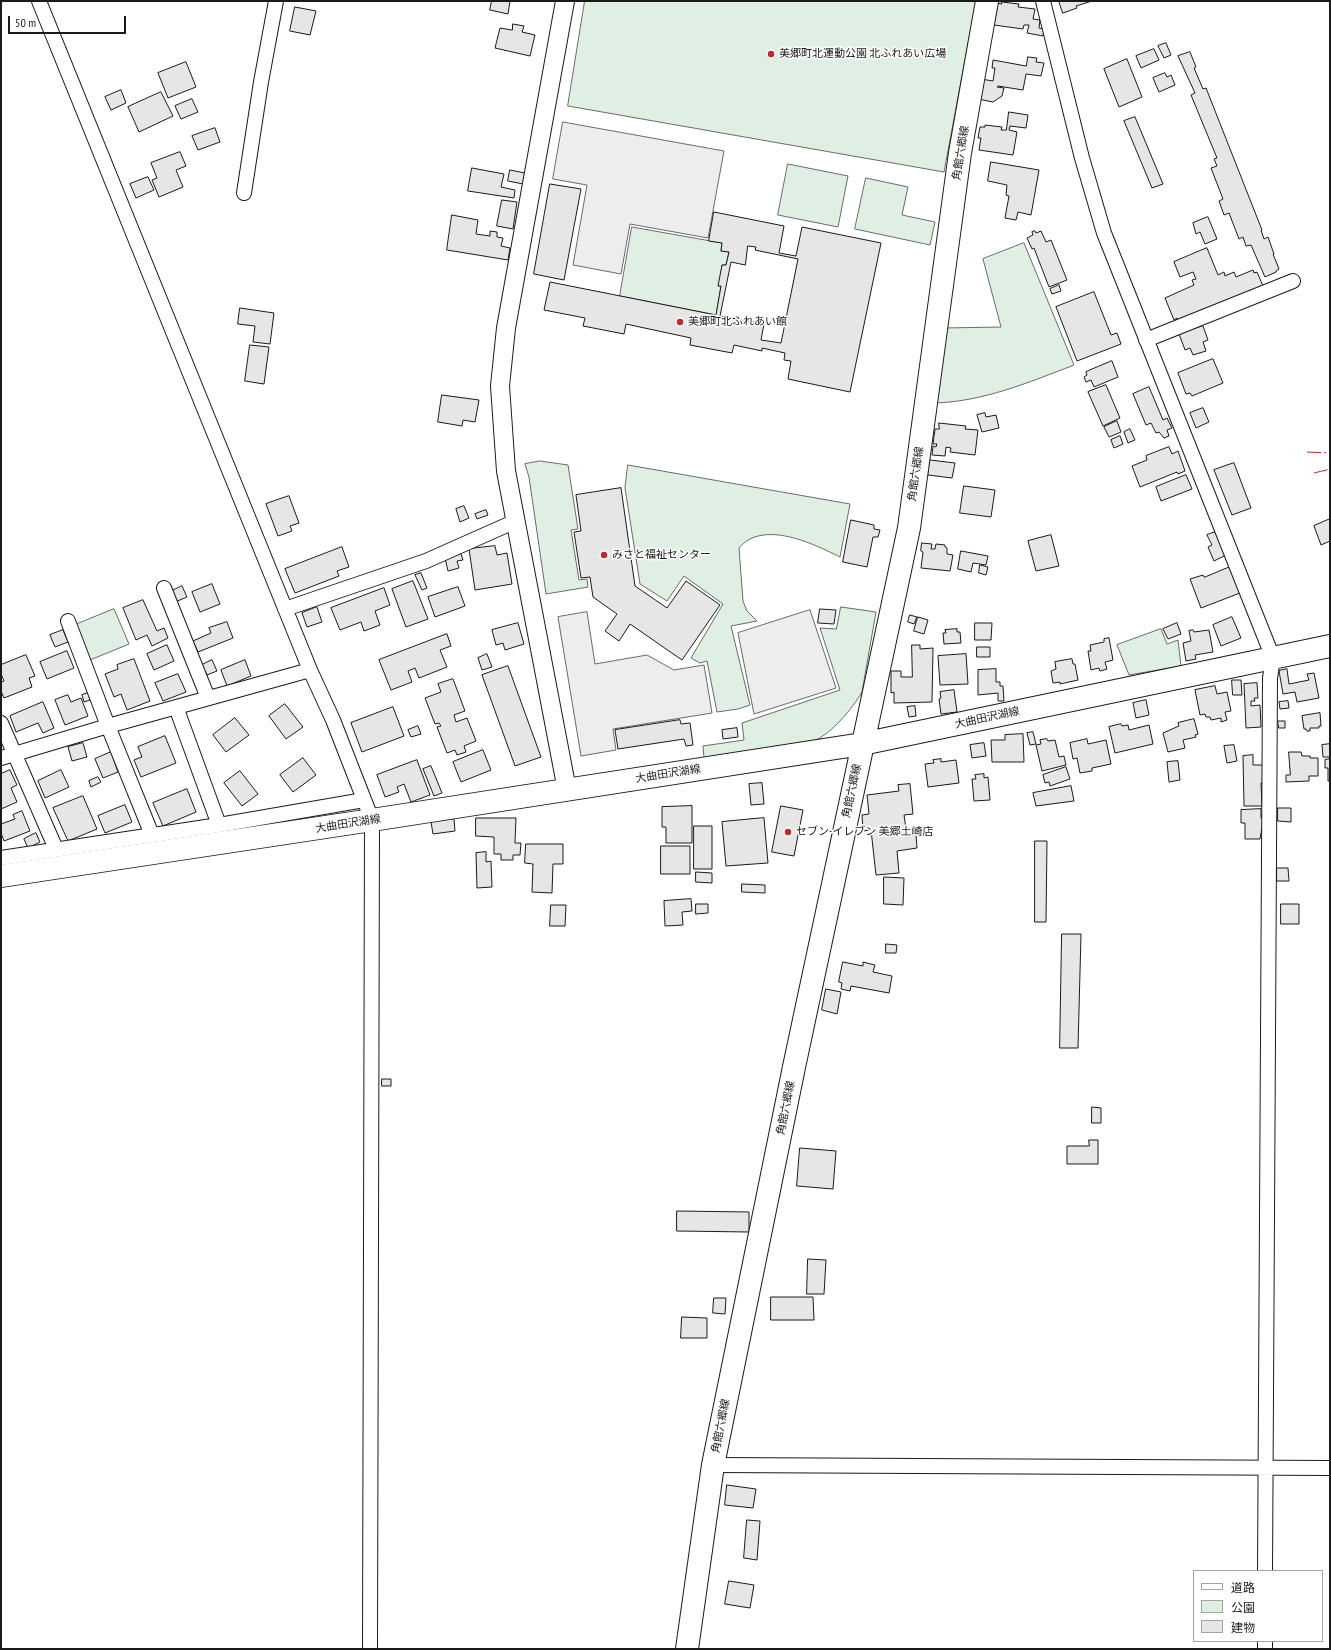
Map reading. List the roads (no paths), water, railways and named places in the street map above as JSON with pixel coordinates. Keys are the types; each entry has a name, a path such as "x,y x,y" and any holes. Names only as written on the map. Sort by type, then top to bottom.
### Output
{"main road":[{"name":"角館六郷線","path":"687,1649 714,1465 794,1067 909,528 960,153 987,1"},
{"name":"大曲田沢湖線","path":"1,876 862,744 1330,646"}],"street":[{"path":"39,1 285,609 310,670 333,720 372,820 370,1649"},
{"path":"244,193 261,82 276,1"},
{"path":"565,1 506,328 500,386 506,471 567,790"},
{"path":"1043,1 1082,158 1104,233 1273,658 1270,678 1265,1570"},
{"path":"1146,340 1293,281"},
{"path":"285,609 426,561 516,521"},
{"path":"164,588 208,698"},
{"path":"68,621 152,835"},
{"path":"1,758 108,726 310,670"},
{"path":"176,707 218,824"},
{"path":"1,723 56,849"},
{"path":"1,858 364,800"},
{"path":"714,1465 1330,1468"}],"place":[{"name":"美郷町北運動公園 北ふれあい広場","path":"771,54"},
{"name":"美郷町北ふれあい館","path":"680,322"},
{"name":"みさと福祉センター","path":"604,555"},
{"name":"セブン-イレブン 美郷土崎店","path":"788,832"}]}
